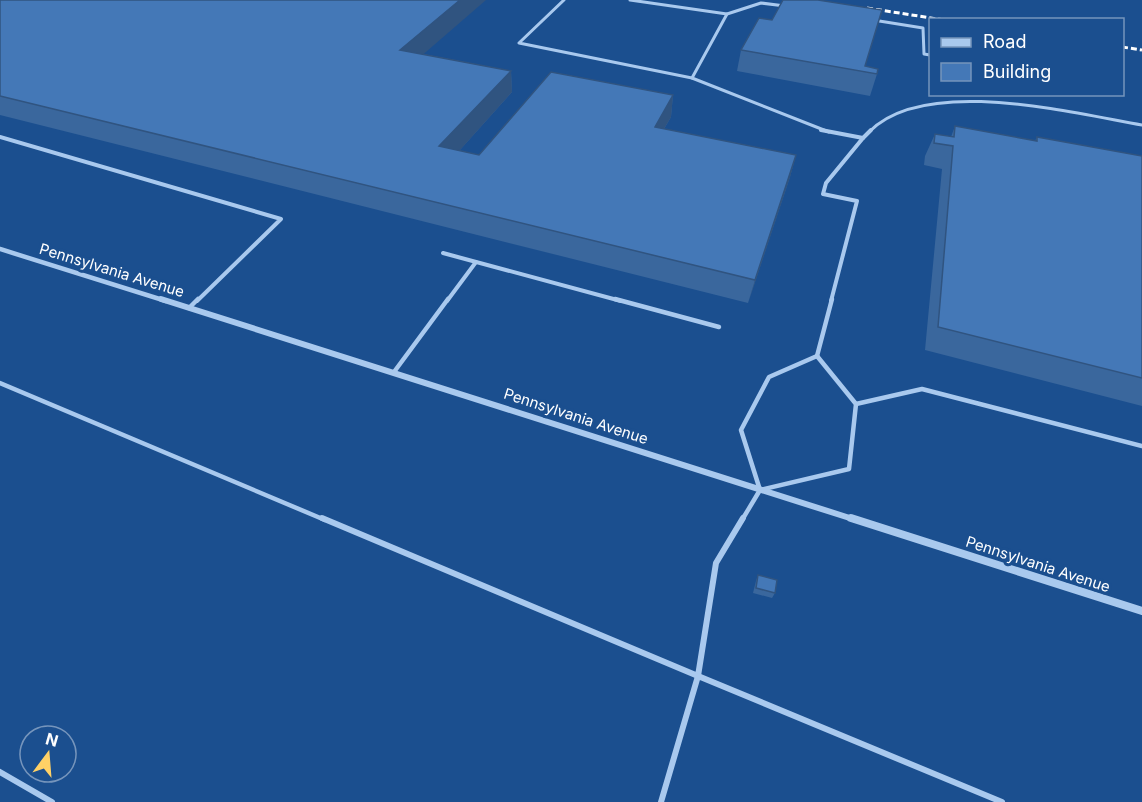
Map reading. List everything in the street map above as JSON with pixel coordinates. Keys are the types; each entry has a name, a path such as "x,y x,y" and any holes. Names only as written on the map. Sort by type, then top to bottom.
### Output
{"street":[{"name":"Pennsylvania Avenue","path":"0,249 394,372 1142,611"}],"lane":[{"path":"564,0 519,43 692,78 822,130 863,138"},
{"path":"630,0 727,14 761,3 796,8"},
{"path":"692,78 727,14"},
{"path":"865,19 923,28 924,54 929,55"},
{"path":"817,356 857,201 823,194 826,183 863,138 885,118 923,105 968,102 1022,105 1142,125"},
{"path":"0,137 281,219 189,308"},
{"path":"443,253 719,327"},
{"path":"394,372 476,262"},
{"path":"661,802 698,676 716,563 760,490 849,469 856,404 817,356"},
{"path":"760,490 741,430 769,377 817,356"},
{"path":"0,383 1002,802"},
{"path":"856,404 922,389 1142,446"},
{"path":"0,772 52,802"}],"building":[{"path":"0,0 460,0 400,50 511,71 439,146 479,155 551,72 673,95 655,127 796,155 755,280 0,96"},
{"path":"783,0 818,0 882,10 865,66 878,69 877,74 741,50 759,18 772,20"},
{"path":"955,126 1037,141 1037,137 1142,156 1142,378 938,327 953,146 934,143 935,134 954,137"},
{"path":"758,575 777,580 775,593 756,588"}],"railway":[{"path":"867,8 931,18"},
{"path":"1124,47 1142,50"}]}
